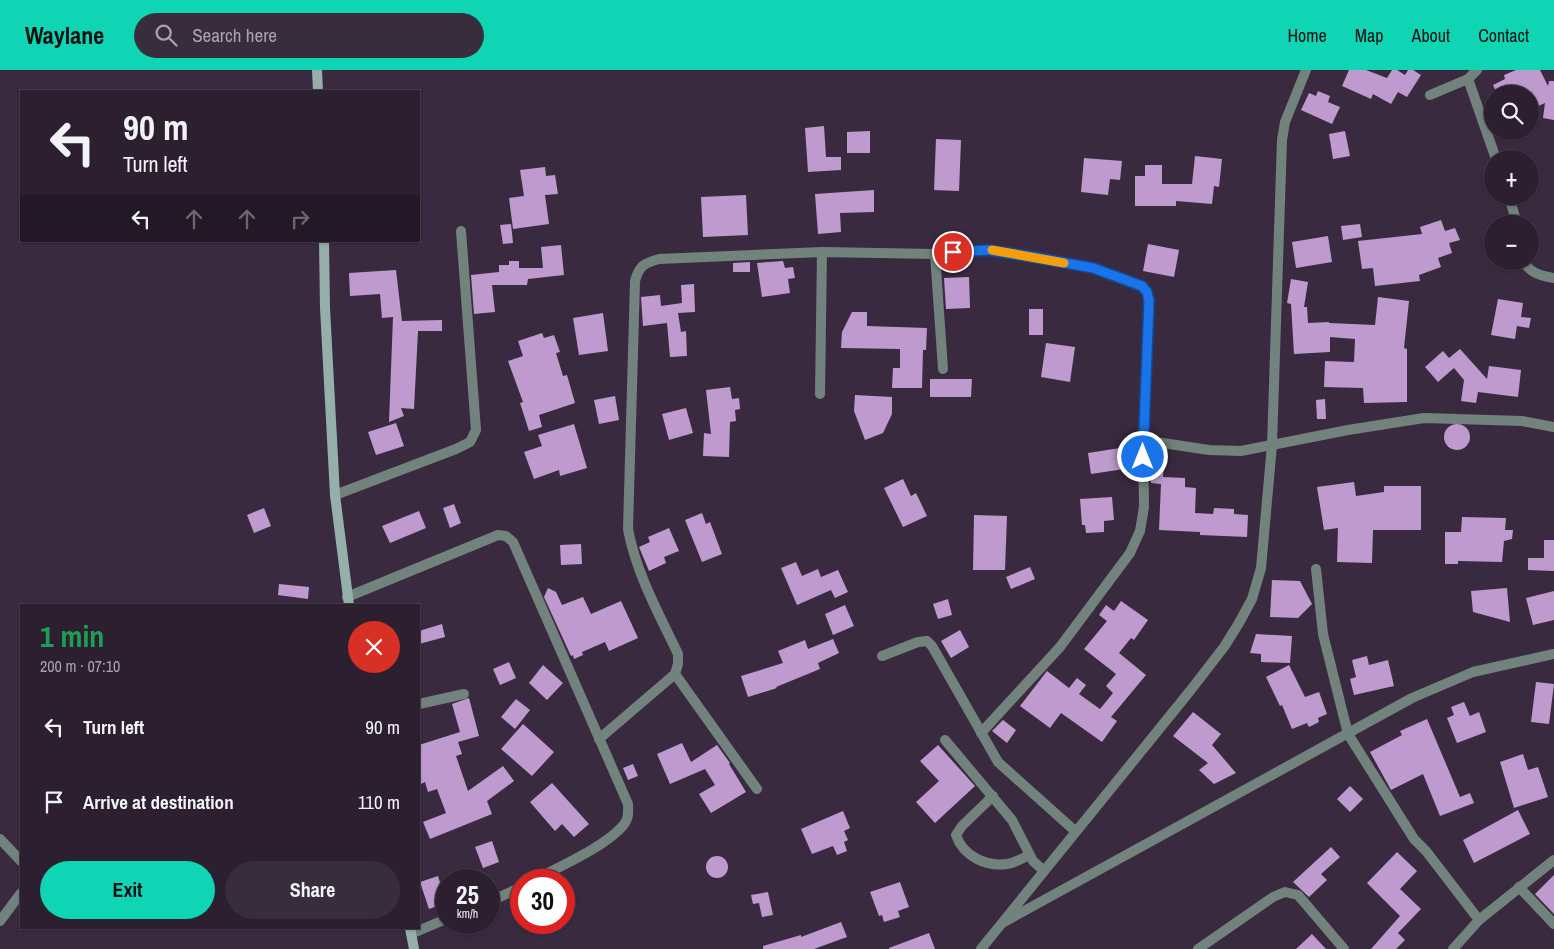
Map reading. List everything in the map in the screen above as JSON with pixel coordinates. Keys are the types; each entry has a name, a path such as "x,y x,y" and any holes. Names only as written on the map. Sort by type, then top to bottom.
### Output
{"main road":[{"path":"317,70 318,90"},
{"path":"324,242 335,495 348,601"},
{"path":"410,931 414,949"}],"street":[{"path":"981,949 1224,647 1252,598 1261,568 1272,445 1282,140 1285,122 1306,70"},
{"path":"1430,95 1468,80 1477,70"},
{"path":"1468,80 1493,150"},
{"path":"335,495 456,450 470,442 476,430 461,231"},
{"path":"599,739 675,674 678,664 678,654 638,568 631,547 628,529 635,281 638,269 648,262 659,259 822,252 935,254 997,251 1093,268 1142,286 1147,292 1149,301 1143,440 1144,507 1140,531 1130,552 1060,647 982,734"},
{"path":"820,394 822,252"},
{"path":"935,254 943,369"},
{"path":"1530,270 1554,278"},
{"path":"1143,440 1209,450 1241,451 1348,430 1424,418 1522,421 1554,426"},
{"path":"348,601 498,535 506,536 512,542 628,804 629,814 625,822 603,842 554,869"},
{"path":"1316,569 1323,634 1348,734 1414,839 1426,851 1479,920"},
{"path":"882,656 918,642 927,641 932,646 998,762 1075,831"},
{"path":"1000,924 1412,698 1472,672 1554,654"},
{"path":"675,674 757,789"},
{"path":"420,704 464,694"},
{"path":"945,740 1012,820 1026,845 1029,855 1043,870"},
{"path":"993,796 962,826 956,835 960,845 971,856 991,864 1008,864 1029,855"},
{"path":"0,839 20,859"},
{"path":"1453,949 1479,920 1554,860"},
{"path":"1519,887 1554,924"},
{"path":"1200,949 1273,897 1285,892 1298,895 1344,949"},
{"path":"0,921 20,894"},
{"path":"420,928 435,923"}],"building":[{"path":"1349,70 1366,70 1387,78 1392,70 1397,70 1405,75 1408,70 1413,70 1421,75 1407,97 1398,92 1391,104 1373,94 1371,99 1342,86"},
{"path":"1516,70 1540,70 1548,86 1549,81 1554,81 1554,120 1543,118 1545,103 1539,106 1539,85 1493,85 1505,79 1504,75"},
{"path":"1318,91 1330,96 1328,102 1340,107 1332,124 1301,110 1309,93 1316,96"},
{"path":"824,126 826,157 841,157 841,170 808,172 805,128"},
{"path":"870,131 870,153 847,153 847,132"},
{"path":"1345,131 1350,156 1333,159 1329,134"},
{"path":"936,139 961,140 959,191 934,190"},
{"path":"1195,156 1222,159 1219,187 1214,186 1212,204 1176,201 1176,206 1135,206 1135,176 1145,176 1145,165 1162,165 1162,184 1192,184"},
{"path":"1084,158 1122,161 1120,180 1110,179 1108,195 1081,192"},
{"path":"545,167 546,176 555,175 558,194 545,195 549,224 513,229 509,198 524,196 520,170"},
{"path":"874,190 874,212 840,213 841,232 818,234 815,194"},
{"path":"746,195 748,235 703,237 701,197"},
{"path":"1441,220 1445,231 1455,228 1460,240 1449,243 1452,253 1438,258 1441,267 1419,275 1420,281 1375,286 1373,268 1362,269 1358,241 1422,234 1420,227"},
{"path":"511,224 513,243 503,244 500,225"},
{"path":"1360,224 1362,237 1343,240 1341,226"},
{"path":"1328,236 1332,262 1296,268 1292,242"},
{"path":"1148,244 1179,250 1174,277 1143,271"},
{"path":"561,245 564,275 528,279 527,285 492,285 495,312 474,314 471,275 499,272 499,265 509,265 509,261 519,261 519,268 543,268 541,247"},
{"path":"783,261 785,268 793,267 795,278 788,279 790,293 762,297 757,263"},
{"path":"750,262 750,272 733,272 733,263"},
{"path":"396,270 402,321 442,320 442,331 418,331 414,409 401,408 404,416 389,422 393,317 382,318 380,294 350,296 349,273"},
{"path":"969,277 970,308 946,309 944,278"},
{"path":"1291,279 1308,282 1304,307 1307,307 1308,323 1329,322 1375,325 1378,297 1409,301 1404,348 1407,349 1407,402 1364,403 1363,388 1324,387 1325,361 1354,362 1355,339 1330,337 1330,352 1294,354 1291,304 1287,303"},
{"path":"694,284 695,312 678,313 681,332 686,331 687,356 670,357 667,323 643,326 641,297 660,295 661,306 682,303 681,285"},
{"path":"1498,299 1523,303 1521,317 1531,318 1529,328 1517,326 1515,339 1491,335"},
{"path":"1029,309 1043,309 1043,335 1029,335"},
{"path":"852,312 867,312 867,326 927,328 926,350 923,350 922,388 892,388 893,368 900,368 900,349 841,348 842,332"},
{"path":"603,313 608,351 579,355 573,318"},
{"path":"542,333 544,338 554,335 560,352 556,353 563,376 567,375 575,403 539,415 542,427 529,431 520,403 523,402 508,361 523,356 518,341"},
{"path":"1046,343 1075,347 1070,382 1041,377"},
{"path":"1460,349 1487,379 1489,366 1521,370 1518,397 1478,392 1476,403 1461,401 1464,380 1454,368 1438,382 1425,367 1443,351 1449,358"},
{"path":"930,379 972,379 971,397 930,397"},
{"path":"730,387 732,399 739,398 740,409 735,410 736,421 730,422 729,457 703,456 704,433 711,434 706,390"},
{"path":"855,395 892,397 892,414 883,433 865,440 854,411"},
{"path":"615,396 619,420 599,424 594,400"},
{"path":"1325,399 1326,419 1317,419 1316,400"},
{"path":"686,408 693,433 669,440 662,414"},
{"path":"396,423 404,446 376,455 368,432"},
{"path":"574,424 587,468 560,476 559,470 534,479 524,452 542,446 538,435"},
{"path":"1457,424 1466,428 1470,437 1466,446 1457,450 1448,446 1444,437 1448,428"},
{"path":"1120,448 1124,469 1091,474 1088,453"},
{"path":"1150,448 1165,450 1163,477 1185,478 1185,487 1196,488 1195,513 1213,514 1214,508 1234,509 1234,514 1248,515 1247,537 1200,535 1200,532 1159,530 1161,484 1151,483"},
{"path":"903,479 911,496 916,493 927,516 903,527 884,488"},
{"path":"1354,482 1356,496 1384,492 1384,486 1421,486 1421,530 1373,530 1372,563 1337,562 1338,528 1324,530 1317,487"},
{"path":"1112,497 1114,520 1104,521 1104,532 1086,533 1085,525 1082,525 1080,499"},
{"path":"454,504 461,523 450,528 443,508"},
{"path":"264,508 271,526 254,533 247,515"},
{"path":"419,511 426,528 390,543 382,526"},
{"path":"702,513 706,524 710,522 722,554 702,562 685,520"},
{"path":"974,515 1007,516 1005,570 973,570"},
{"path":"1462,517 1506,518 1505,530 1513,530 1512,539 1504,541 1502,562 1458,561 1458,564 1445,564 1445,532 1461,532"},
{"path":"669,528 679,551 664,557 666,563 649,571 639,547 650,542 648,537"},
{"path":"1544,540 1554,540 1554,571 1528,570 1528,558 1544,558"},
{"path":"581,544 582,564 561,565 560,545"},
{"path":"796,562 802,576 818,569 821,577 838,570 848,592 835,598 831,590 797,605 781,568"},
{"path":"1030,567 1035,579 1011,589 1006,577"},
{"path":"1272,580 1300,581 1312,604 1298,618 1270,617"},
{"path":"279,584 309,587 308,599 278,595"},
{"path":"548,588 556,592 562,605 583,597 591,614 621,601 638,638 609,651 605,642 582,652 583,655 574,659 544,597"},
{"path":"1507,588 1510,622 1473,612 1471,591"},
{"path":"1554,591 1554,620 1533,625 1526,598"},
{"path":"948,599 952,615 938,619 933,604"},
{"path":"1121,601 1148,620 1134,640 1131,638 1119,653 1146,675 1111,717 1117,721 1102,742 1061,713 1050,728 1020,706 1047,671 1069,688 1077,678 1086,685 1079,694 1100,709 1113,693 1106,686 1116,674 1084,649 1107,621 1099,615 1106,605 1114,611"},
{"path":"845,605 854,626 833,635 825,614"},
{"path":"442,624 445,637 420,644 420,631"},
{"path":"960,630 969,647 951,658 941,641"},
{"path":"1256,634 1292,636 1290,663 1261,662 1261,654 1250,653"},
{"path":"833,639 839,653 818,663 820,669 777,688 748,697 741,676 783,663 778,651 805,640 808,649"},
{"path":"1367,656 1369,665 1388,660 1394,686 1354,695 1350,679 1356,677 1352,660"},
{"path":"509,662 516,678 500,685 493,669"},
{"path":"543,665 563,683 547,700 529,683"},
{"path":"1289,665 1305,697 1319,692 1327,714 1318,718 1319,722 1309,727 1307,723 1292,729 1282,705 1280,706 1266,677"},
{"path":"1536,682 1554,684 1549,724 1531,722"},
{"path":"469,698 479,736 458,742 462,754 456,756 468,791 503,766 514,781 487,801 492,814 430,839 423,822 446,813 437,789 428,792 425,782 420,784 420,745 460,732 452,704"},
{"path":"516,699 530,710 515,729 501,717"},
{"path":"1464,702 1470,716 1479,712 1486,732 1457,743 1447,718 1454,715 1451,707"},
{"path":"1193,712 1221,734 1212,745 1236,773 1214,784 1199,770 1208,763 1173,736"},
{"path":"1427,719 1460,797 1470,793 1474,803 1440,816 1423,774 1391,790 1370,752 1402,735 1400,731"},
{"path":"1003,720 1016,730 1007,743 992,731"},
{"path":"523,724 554,752 532,776 501,749"},
{"path":"682,743 691,762 717,745 730,763 746,792 711,813 699,794 715,785 705,769 670,784 657,754"},
{"path":"938,745 975,786 935,823 916,802 939,781 920,761"},
{"path":"1523,754 1528,770 1538,767 1548,797 1514,808 1500,762"},
{"path":"633,764 638,776 628,780 623,768"},
{"path":"552,783 589,824 574,837 562,824 555,831 530,802"},
{"path":"1350,786 1363,799 1350,812 1337,799"},
{"path":"1518,810 1530,834 1474,863 1463,840"},
{"path":"843,811 850,828 844,831 848,840 844,842 847,851 837,855 833,846 812,854 801,829"},
{"path":"492,841 499,862 483,868 475,847"},
{"path":"1331,847 1340,857 1321,874 1327,880 1309,897 1293,882"},
{"path":"1397,852 1417,871 1400,889 1421,909 1398,933 1405,940 1396,949 1371,949 1400,916 1367,883"},
{"path":"713,856 721,856 728,863 728,871 721,878 713,878 706,871 706,863"},
{"path":"1554,875 1554,914 1535,894"},
{"path":"435,877 435,907 429,909 420,882"},
{"path":"900,882 909,907 898,911 900,917 884,922 882,915 879,916 870,892"},
{"path":"768,892 773,915 762,917 759,903 753,904 751,895"},
{"path":"841,922 847,937 814,949 763,949 763,946 801,935 801,937"},
{"path":"929,933 935,949 889,949 889,948"},
{"path":"1312,934 1326,949 1296,949"}],"slow traffic":[{"path":"992,250 1064,263"}],"route":[{"path":"953,252 988,250 1033,257 1093,268 1142,286 1147,292 1149,301 1143,457"}]}
